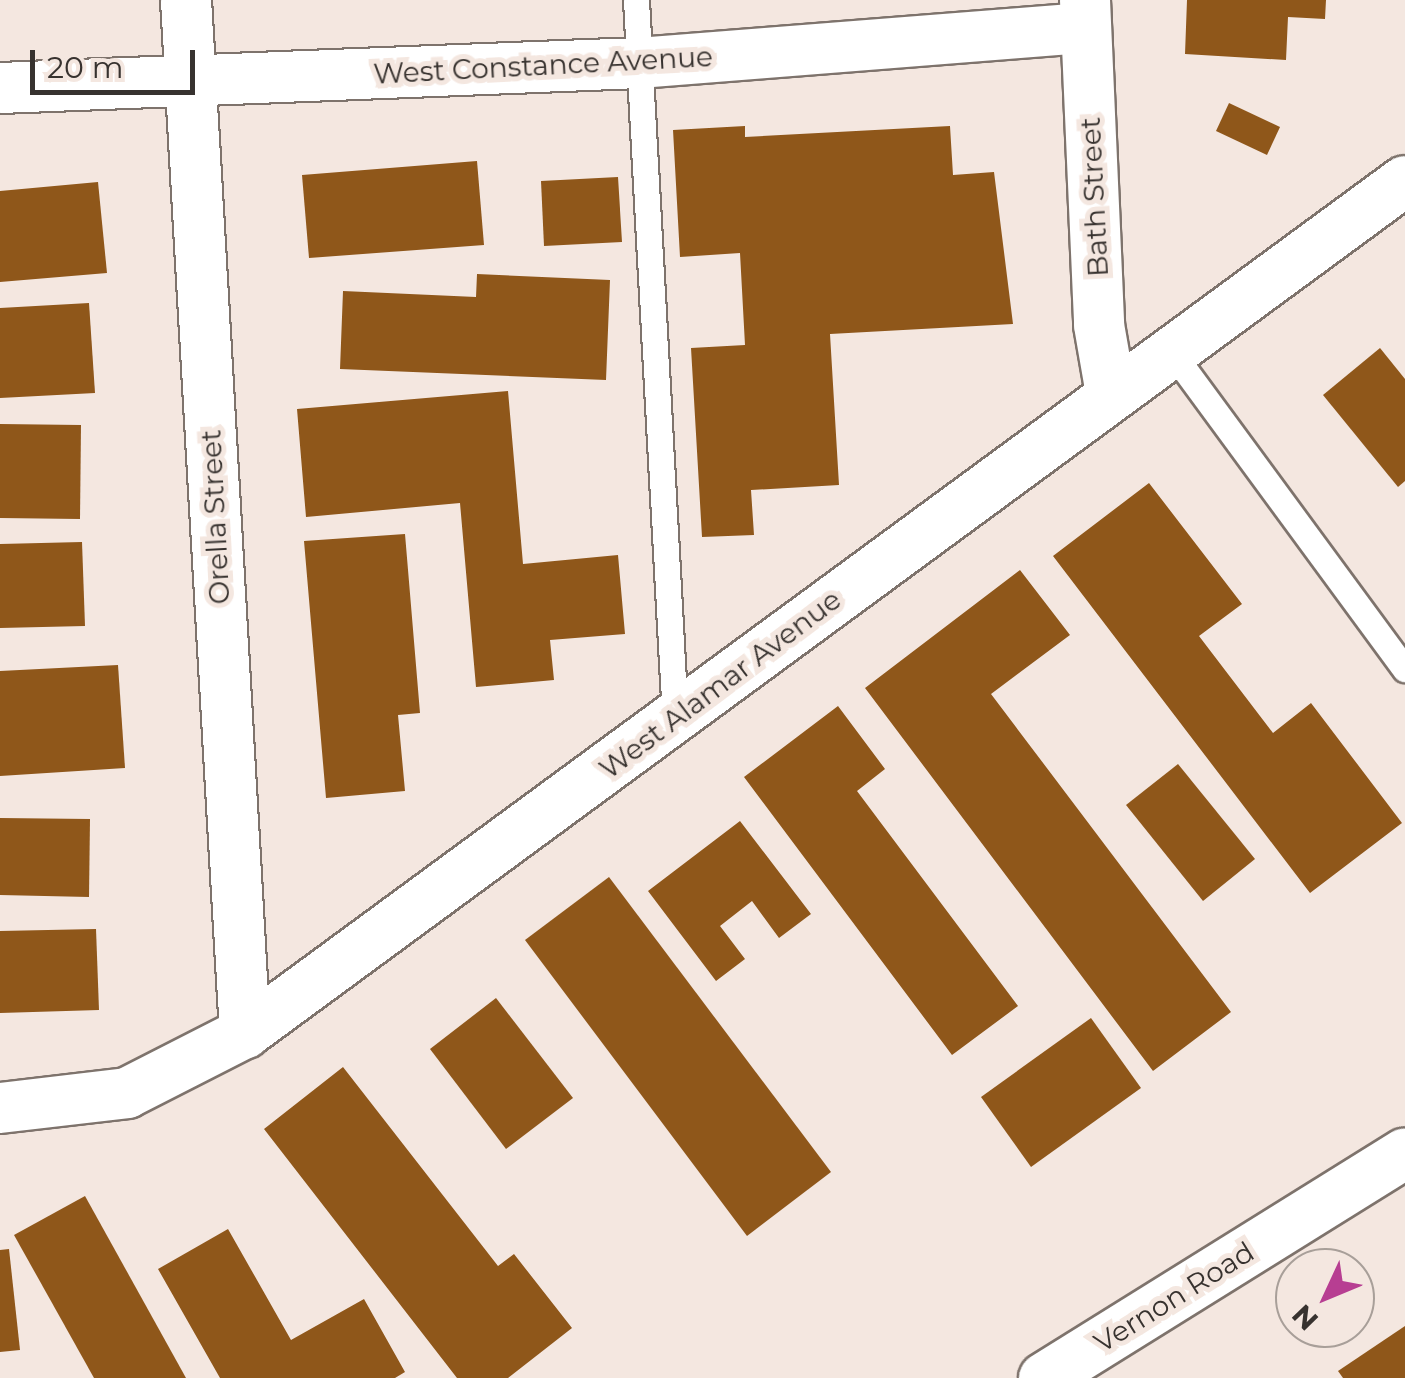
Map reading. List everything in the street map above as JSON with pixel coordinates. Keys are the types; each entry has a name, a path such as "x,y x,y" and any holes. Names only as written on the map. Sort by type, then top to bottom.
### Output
{"street":[{"name":"Orella Street","path":"186,0 245,1033"},
{"name":"West Constance Avenue","path":"0,88 638,63 1085,14"},
{"name":"Bath Street","path":"1085,14 1099,325 1111,394"},
{"name":"West Alamar Avenue","path":"0,1108 127,1094 245,1033 1405,182"},
{"name":"Vernon Road","path":"1044,1378 1405,1154"}],"lane":[{"path":"636,0 675,718"},
{"path":"1171,351 1405,670"}],"building":[{"path":"1187,0 1326,0 1325,19 1288,17 1286,60 1185,54"},
{"path":"1229,103 1280,127 1267,155 1216,131"},
{"path":"745,126 745,137 950,126 953,175 994,172 1013,324 830,334 839,485 751,490 754,535 702,537 691,348 745,345 740,253 680,257 673,130"},
{"path":"477,161 484,245 309,258 302,175"},
{"path":"618,177 622,242 544,246 541,181"},
{"path":"98,182 107,273 0,282 0,191"},
{"path":"477,274 610,280 606,380 340,369 343,291 476,297"},
{"path":"89,303 95,393 0,398 0,308"},
{"path":"1380,348 1405,379 1405,481 1398,487 1323,395"},
{"path":"508,391 523,564 618,555 625,634 550,640 554,680 476,687 460,503 306,517 297,409"},
{"path":"0,424 81,425 80,519 0,518"},
{"path":"1149,483 1242,604 1199,636 1273,733 1311,703 1402,823 1310,893 1053,556"},
{"path":"405,534 420,713 398,715 405,791 326,798 304,541"},
{"path":"82,542 85,626 0,628 0,544"},
{"path":"1020,570 1070,635 991,694 1231,1012 1153,1071 865,688"},
{"path":"118,665 125,768 0,776 0,671"},
{"path":"838,706 885,769 857,791 1018,1006 952,1055 744,777"},
{"path":"1178,764 1255,859 1203,901 1126,805"},
{"path":"0,818 90,819 89,897 0,895"},
{"path":"740,821 811,914 779,938 752,901 720,926 745,959 716,981 648,891"},
{"path":"609,877 831,1172 747,1236 525,940"},
{"path":"96,929 99,1010 0,1013 0,931"},
{"path":"496,998 573,1098 506,1149 430,1049"},
{"path":"1091,1018 1141,1088 1031,1167 981,1097"},
{"path":"343,1067 498,1266 514,1254 572,1328 508,1378 457,1378 264,1129"},
{"path":"85,1196 186,1378 94,1378 14,1235"},
{"path":"228,1229 291,1340 364,1299 405,1372 395,1378 220,1378 158,1269"},
{"path":"9,1249 20,1350 0,1352 0,1250"},
{"path":"1405,1326 1405,1378 1343,1378 1338,1371"}]}
